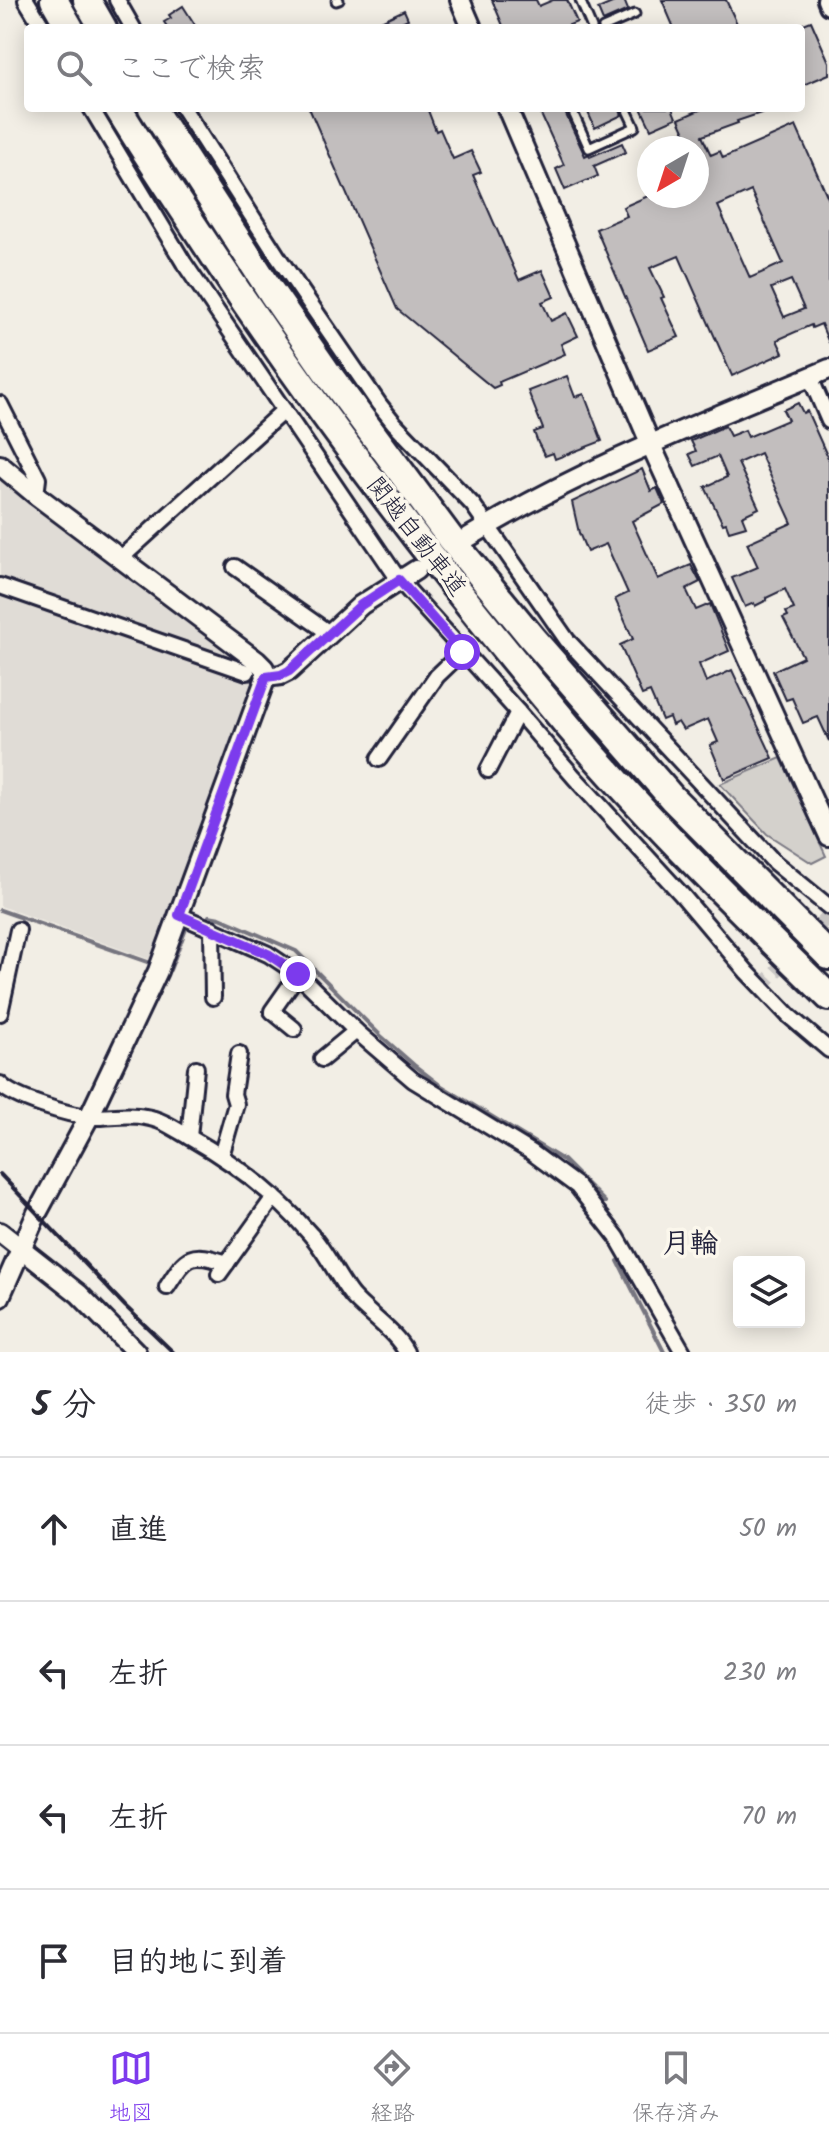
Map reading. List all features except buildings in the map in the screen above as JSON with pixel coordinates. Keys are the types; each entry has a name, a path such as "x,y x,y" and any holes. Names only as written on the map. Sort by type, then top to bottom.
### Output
{"highway":[{"path":"54,0 68,24"},
{"path":"87,0 101,24"},
{"name":"関越自動車道","path":"121,112 240,296 325,417 430,555 570,728 673,840 829,997"},
{"name":"関越自動車道","path":"155,112 281,306 450,538 532,638 672,798 829,956"}],"street":[{"path":"26,0 41,24"},
{"path":"117,0 131,24"},
{"path":"460,0 470,24"},
{"path":"93,112 184,263 399,580 682,895 747,972 789,1016 829,1050"},
{"path":"186,112 278,257 379,404 473,505 567,640 774,862 829,907"},
{"path":"509,112 651,445 829,836"},
{"path":"469,537 551,491 829,369"},
{"path":"810,377 829,421"},
{"path":"0,404 38,479 36,495"},
{"path":"121,558 284,410"},
{"path":"0,465 257,661 264,668 266,677 160,967 89,1117 21,1247 0,1297"},
{"path":"235,567 329,633"},
{"path":"266,677 289,671 361,605 416,570"},
{"path":"0,586 247,672"},
{"path":"379,759 437,676 462,652"},
{"path":"488,770 518,712"},
{"path":"179,915 268,954 298,974 356,1031 413,1080 531,1152 577,1186 617,1237 683,1352"},
{"path":"212,928 213,997"},
{"path":"1,1008 18,930"},
{"path":"294,1029 272,1011 298,974"},
{"path":"322,1059 356,1031"},
{"path":"221,1156 236,1104 233,1094 239,1054"},
{"path":"189,1137 196,1068"},
{"path":"0,1084 42,1105 89,1117 144,1116 165,1123 221,1156 274,1197 313,1236 350,1293 402,1342 406,1352"},
{"path":"167,1287 189,1258 203,1255 223,1268 274,1197"},
{"path":"0,1232 79,1294 136,1352"}],"lane":[{"path":"580,0 590,24"},
{"path":"612,24 635,14"},
{"path":"573,112 589,148 635,127 628,112"}],"shaded area":[{"path":"0,477 251,669 255,680 154,961 0,906"},
{"path":"781,758 826,856 812,863 767,834 720,784"}],"waterway":[{"path":"0,910 156,965"},
{"path":"209,916 296,951 414,1065 440,1085 563,1160 605,1202"},
{"path":"164,968 170,970 186,929"},
{"path":"618,1261 664,1352"}],"tunnel":[{"path":"761,987 829,915"}],"railway":[{"path":"0,1174 173,1352"}],"district":[{"name":"月輪","path":"690,1242"}],"route":[{"path":"298,974 268,954 179,915 266,677 289,671 361,605 399,580 462,652"}]}
